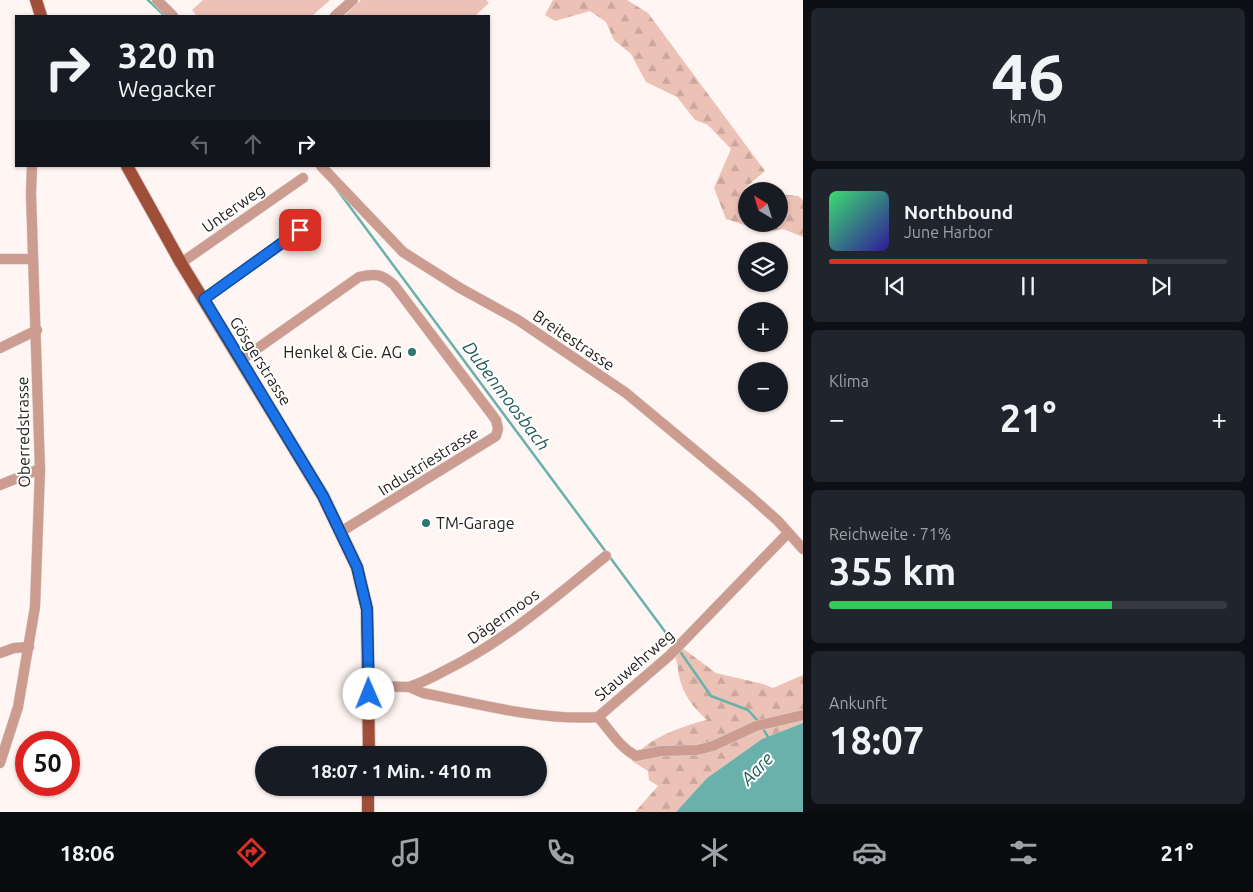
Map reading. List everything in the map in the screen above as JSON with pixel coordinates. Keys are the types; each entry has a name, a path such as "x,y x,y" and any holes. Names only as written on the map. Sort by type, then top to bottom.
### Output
{"main road":[{"path":"36,0 41,15"},
{"name":"Gösgerstrasse","path":"128,167 181,263 297,452 342,531 357,567 367,609 369,746"},
{"path":"368,796 368,812"}],"street":[{"path":"157,0 172,15"},
{"path":"336,15 353,0"},
{"name":"Oberredstrasse","path":"0,763 15,717 35,607 40,469 32,167"},
{"name":"Breitestrasse","path":"322,167 403,252 452,283 518,320 626,393 705,457 766,510 803,549"},
{"name":"Unterweg","path":"181,263 303,178"},
{"path":"204,299 316,218"},
{"path":"0,259 33,259"},
{"name":"Industriestrasse","path":"241,360 359,277 374,274 384,276 394,285 496,420 498,429 496,436 342,531"},
{"path":"0,348 37,330"},
{"path":"0,485 40,469"},
{"name":"Stauwehrweg","path":"368,686 409,687 424,693 538,714 598,717 669,656 788,533"},
{"name":"Dägermoos","path":"409,687 463,662 493,643 531,616 606,556"},
{"path":"0,653 14,648 29,647"},
{"path":"598,717 621,746 636,756 677,749 697,750 713,746 759,725 803,715"}],"green space":[{"path":"203,0 330,0 313,15 196,15 192,10"},
{"path":"361,0 486,0 489,3 476,15 345,15"},
{"path":"553,0 627,0 648,13 765,171 752,182 738,182 738,223 726,219 714,188 731,149 708,125 695,120 677,97 646,82 631,54 614,40 606,22 590,11 555,21 545,15"},
{"path":"788,195 798,196 803,200 803,237 788,231"},
{"path":"681,647 716,673 773,688 803,675 803,723 762,739 707,778 676,812 635,812 658,786 649,780 648,771 632,761 637,753 665,734 707,720 689,700 683,689 673,653"}],"water":[{"name":"Aare","path":"803,723 803,812 676,812 707,778 762,739"}],"waterway":[{"name":"Dubenmoosbach","path":"148,0 164,15"},
{"name":"Dubenmoosbach","path":"336,188 675,645"},
{"name":"Dubenmoosbach","path":"679,650 711,696 748,710 759,722"},
{"name":"Dubenmoosbach","path":"762,727 768,737"}],"place":[{"name":"Henkel & Cie. AG","path":"412,352"},
{"name":"TM-Garage","path":"426,523"}],"route":[{"path":"300,230 204,299 280,422 342,531 357,567 367,609 369,694"}]}
